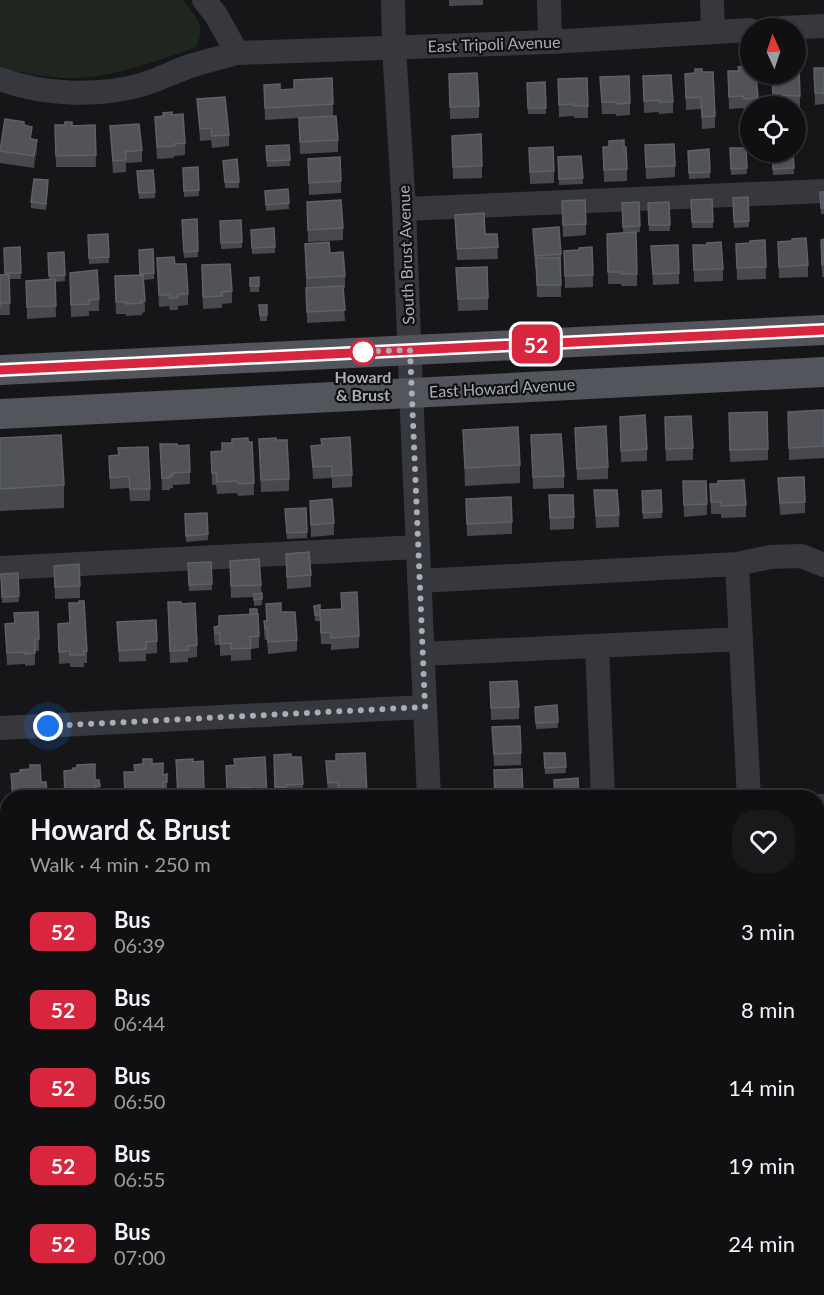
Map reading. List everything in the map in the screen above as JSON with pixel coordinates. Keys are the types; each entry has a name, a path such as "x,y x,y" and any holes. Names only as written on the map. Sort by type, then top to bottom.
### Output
{"main road":[{"path":"0,370 824,330"},
{"path":"99,365 100,409"},
{"name":"East Howard Avenue","path":"0,414 824,372"}],"street":[{"path":"204,0 216,15 237,53"},
{"name":"South Brust Avenue","path":"393,0 429,790"},
{"path":"549,0 550,42"},
{"path":"712,0 713,32"},
{"path":"806,27 824,26"},
{"name":"East Tripoli Avenue","path":"0,79 46,90 94,93 140,85 194,65 237,53 550,42 740,31"},
{"path":"404,209 824,191"},
{"path":"0,568 418,548"},
{"path":"419,580 737,564 770,557 801,556 824,565"},
{"path":"737,564 749,790"},
{"path":"422,654 741,639"},
{"path":"597,646 603,790"},
{"path":"0,728 425,707"}],"shaded area":[{"path":"0,0 183,0 199,22 199,40 195,48 105,75 55,78 37,75 0,67"}],"building":[{"path":"738,67 740,67 740,84 757,84 758,96 729,97 728,71 739,71"},
{"path":"814,68 824,68 824,93 815,93"},
{"path":"695,69 702,69 702,72 713,72 715,116 702,117 701,97 686,98 685,74 695,73"},
{"path":"477,73 479,106 450,107 449,74"},
{"path":"671,75 673,102 644,101 643,76"},
{"path":"629,76 630,103 602,102 600,77"},
{"path":"332,78 333,104 265,108 264,85 280,84 280,90 294,89 294,80"},
{"path":"587,78 588,106 559,105 558,79"},
{"path":"545,82 546,108 528,108 527,83"},
{"path":"772,84 800,84 800,96 773,95"},
{"path":"225,97 229,135 212,136 211,128 200,129 197,99"},
{"path":"172,112 172,115 183,114 185,143 157,147 155,117"},
{"path":"336,116 338,140 300,142 299,118"},
{"path":"5,119 24,122 24,125 32,127 30,139 37,140 34,156 0,151"},
{"path":"65,122 72,122 72,126 95,125 96,155 56,156 55,125 65,125"},
{"path":"139,124 142,150 125,152 126,160 113,161 110,126"},
{"path":"481,134 482,166 453,167 452,136"},
{"path":"624,140 627,169 604,170 603,147 609,147 609,141"},
{"path":"674,144 675,166 646,167 645,145"},
{"path":"289,145 290,160 267,161 266,146"},
{"path":"553,147 554,171 530,172 529,148"},
{"path":"730,148 740,148 740,162 747,162 747,168 731,169"},
{"path":"709,149 710,172 689,173 688,151"},
{"path":"581,156 583,178 559,179 558,157"},
{"path":"340,157 341,181 309,183 308,159"},
{"path":"237,159 239,182 225,182 223,161"},
{"path":"773,162 794,162 794,168 773,169"},
{"path":"198,167 199,190 184,191 183,168"},
{"path":"153,170 155,192 139,193 137,171"},
{"path":"34,179 48,180 46,204 31,202"},
{"path":"288,189 289,203 266,205 265,191"},
{"path":"820,192 824,192 824,208 821,208"},
{"path":"748,197 749,221 734,222 733,198"},
{"path":"712,199 713,222 692,222 691,200"},
{"path":"341,200 343,228 308,230 307,202"},
{"path":"585,200 586,224 563,225 562,201"},
{"path":"639,202 640,226 623,227 622,203"},
{"path":"669,202 670,225 649,225 648,203"},
{"path":"484,213 485,234 497,234 498,247 457,249 455,215"},
{"path":"197,219 198,251 184,252 182,220"},
{"path":"241,220 242,242 221,243 220,221"},
{"path":"559,227 561,254 535,256 533,229"},
{"path":"274,228 275,247 252,248 251,230"},
{"path":"636,232 637,274 608,272 607,234"},
{"path":"108,234 109,257 89,258 88,235"},
{"path":"806,238 808,265 779,267 778,242"},
{"path":"824,239 824,265 822,265 821,240"},
{"path":"765,240 766,267 737,268 736,244"},
{"path":"329,242 330,253 343,252 345,276 307,278 305,244"},
{"path":"721,242 723,269 694,270 693,245"},
{"path":"678,245 679,273 653,274 651,246"},
{"path":"20,247 21,273 5,273 4,248"},
{"path":"592,247 593,275 565,276 564,251"},
{"path":"153,249 154,273 140,274 139,250"},
{"path":"64,252 65,275 49,276 48,253"},
{"path":"174,257 175,264 186,264 188,294 178,294 178,298 170,298 169,295 159,295 157,258"},
{"path":"536,258 560,258 561,285 537,285"},
{"path":"230,264 232,291 222,292 222,296 203,297 202,265"},
{"path":"487,267 488,298 458,299 456,268"},
{"path":"97,270 99,299 89,300 89,304 71,305 70,273"},
{"path":"9,274 10,303 0,303 0,275"},
{"path":"143,275 145,301 126,304 126,302 116,302 115,276"},
{"path":"259,277 259,286 250,286 250,278"},
{"path":"55,279 56,306 27,307 26,281"},
{"path":"343,286 345,310 307,312 306,288"},
{"path":"259,305 267,305 267,315 260,315"},
{"path":"824,410 824,446 789,448 788,412"},
{"path":"767,412 768,449 730,450 729,413"},
{"path":"645,415 647,449 621,451 620,417"},
{"path":"691,416 693,448 666,449 665,417"},
{"path":"606,426 608,467 577,469 575,428"},
{"path":"518,427 520,465 465,468 463,430"},
{"path":"561,434 564,476 533,477 531,435"},
{"path":"61,435 64,485 0,489 0,438"},
{"path":"350,437 352,475 332,476 332,466 313,467 311,446 322,445 321,439"},
{"path":"248,438 248,442 252,442 254,483 217,482 216,473 212,473 211,452 222,451 222,443 232,443 232,439"},
{"path":"276,438 276,440 287,440 289,479 261,480 259,439"},
{"path":"160,444 189,445 190,472 173,473 170,478 162,478"},
{"path":"148,447 150,489 130,489 129,476 110,478 109,456 119,455 118,448"},
{"path":"804,477 805,502 780,503 778,478"},
{"path":"744,480 746,505 721,506 721,502 711,502 710,484 718,484 718,481"},
{"path":"683,481 706,481 707,504 684,505"},
{"path":"594,490 617,490 619,515 596,516"},
{"path":"661,490 662,512 643,513 642,491"},
{"path":"549,495 573,495 574,517 550,518"},
{"path":"511,497 512,522 467,524 466,499"},
{"path":"332,499 334,523 311,525 310,501"},
{"path":"306,508 307,532 287,533 285,509"},
{"path":"207,513 208,534 186,536 185,514"},
{"path":"309,552 311,575 287,577 286,554"},
{"path":"259,559 261,585 231,586 230,561"},
{"path":"211,562 212,584 189,585 188,563"},
{"path":"79,564 80,586 55,587 54,566"},
{"path":"18,573 19,596 2,597 1,574"},
{"path":"357,592 359,636 331,638 331,632 321,633 320,610 342,609 341,593"},
{"path":"262,593 262,599 254,600 254,594"},
{"path":"79,601 84,601 87,651 84,651 84,655 70,655 70,651 59,652 58,624 70,623 69,603 79,603"},
{"path":"168,602 195,603 197,645 187,646 188,650 170,651"},
{"path":"281,603 281,612 295,612 297,640 268,642 264,621 267,621 266,604"},
{"path":"320,605 320,615 315,615 314,606"},
{"path":"250,609 257,609 257,614 250,614"},
{"path":"38,612 39,639 35,639 35,653 7,653 5,624 15,623 14,613"},
{"path":"258,614 259,636 250,637 251,648 231,649 231,643 220,644 220,633 215,633 214,627 219,626 219,616"},
{"path":"156,620 157,641 146,642 146,649 119,651 117,622"},
{"path":"517,681 519,707 491,708 490,682"},
{"path":"557,705 558,722 536,723 535,707"},
{"path":"520,726 521,753 494,754 492,727"},
{"path":"365,753 367,790 339,790 338,782 328,783 326,761 336,761 336,754"},
{"path":"544,753 565,753 566,767 545,768"},
{"path":"291,754 291,757 301,757 303,784 275,787 274,755"},
{"path":"265,757 267,790 250,790 250,787 227,789 226,766 235,765 234,759"},
{"path":"143,759 152,759 152,764 163,763 163,775 167,774 167,782 163,782 164,790 125,790 124,772 135,772 134,765 143,764"},
{"path":"176,760 203,761 204,789 178,790"},
{"path":"95,764 95,780 99,780 100,786 95,786 96,790 65,790 64,771 73,770 77,768 77,765"},
{"path":"30,765 40,765 41,782 46,782 47,790 12,790 11,774 30,769"},
{"path":"522,769 523,790 495,790 494,770"},
{"path":"578,778 579,790 555,790 554,780"}],"bus line":[{"name":"52","path":"0,370 824,330"}],"place":[{"name":"Howard & Brust","path":"363,352"}],"route":[{"path":"48,726 425,707 410,350 352,352 363,352"}]}
